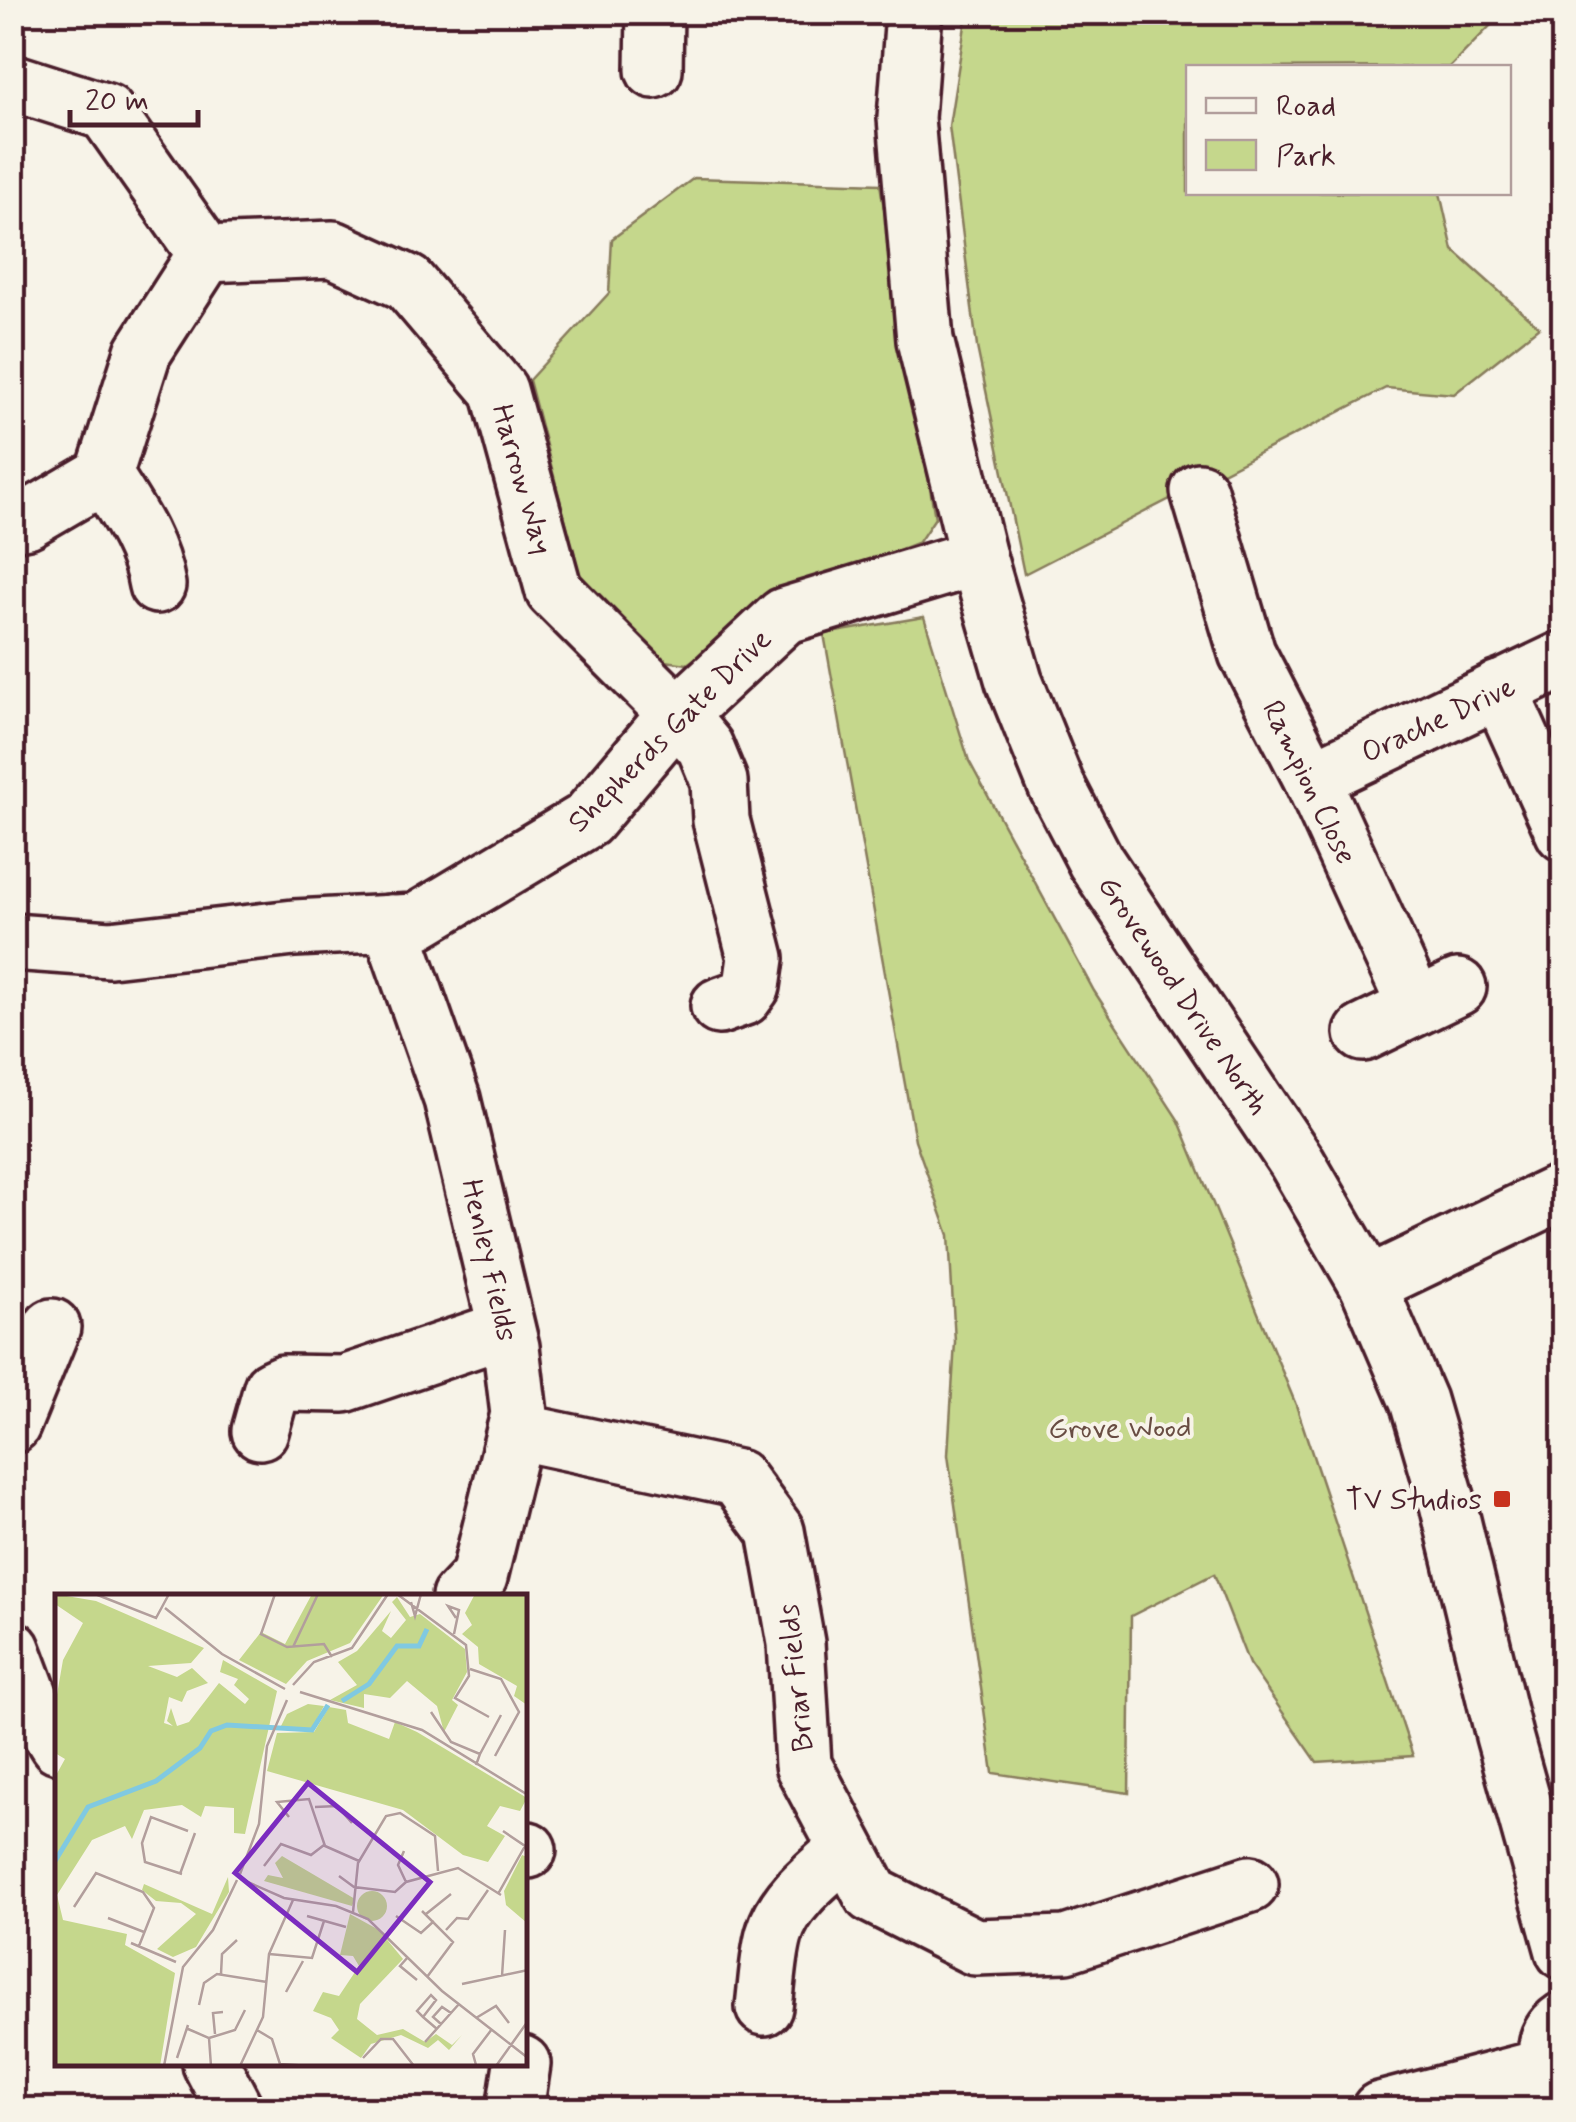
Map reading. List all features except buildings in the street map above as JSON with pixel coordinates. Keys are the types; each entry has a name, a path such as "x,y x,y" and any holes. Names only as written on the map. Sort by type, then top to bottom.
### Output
{"street":[{"path":"654,70 655,12"},
{"name":"Grovewood Drive North","path":"914,12 906,118 925,340 978,558 1014,681 1056,785 1096,862 1296,1161 1368,1285 1418,1401 1564,1951"},
{"path":"12,82 106,112 206,254 143,352 104,475 28,520 12,523"},
{"name":"Harrow Way","path":"206,254 333,248 408,283 498,390 554,591 679,716 705,747 718,781 720,820 756,958 752,986 744,997 719,1006"},
{"path":"104,475 140,532 153,560 157,585"},
{"name":"Rampion Close","path":"1198,492 1231,544 1246,653 1437,997 1363,1033"},
{"name":"Shepherds Gate Drive","path":"12,942 110,949 294,928 416,922 586,820 668,724 784,616 978,558"},
{"name":"Orache Drive","path":"1312,778 1564,660"},
{"path":"1499,689 1564,833"},
{"name":"Henley Fields","path":"390,924 452,1099 506,1329 519,1414 479,1577 463,1594"},
{"path":"1368,1285 1496,1220 1564,1191"},
{"path":"12,1426 52,1326"},
{"path":"260,1431 272,1388 283,1383 344,1384 506,1329"},
{"name":"Briar Fields","path":"515,1431 737,1478 776,1532 796,1643 803,1765 872,1895 975,1947 1066,1944 1250,1884"},
{"path":"12,1648 34,1705 55,1740"},
{"path":"764,2007 775,1932 802,1891 847,1849"},
{"path":"1380,2110 1558,2056"},
{"path":"213,2067 235,2110"},
{"path":"516,2110 522,2067"}],"green space":[{"path":"967,13 1563,13 1494,22 1452,65 1186,65 1186,195 1440,195 1453,250 1539,327 1454,394 1386,388 1024,574 977,347 949,126"},
{"path":"694,178 880,184 935,518 919,542 807,586 687,664 658,660 579,573 529,380 609,293 612,239"},
{"name":"Grove Wood","path":"924,617 969,761 1094,991 1179,1121 1296,1405 1413,1756 1317,1762 1249,1664 1214,1574 1131,1616 1129,1793 993,1773 948,1455 955,1342 949,1235 915,1140 824,634"}],"place":[{"name":"TV Studios","path":"1502,1499"}]}
